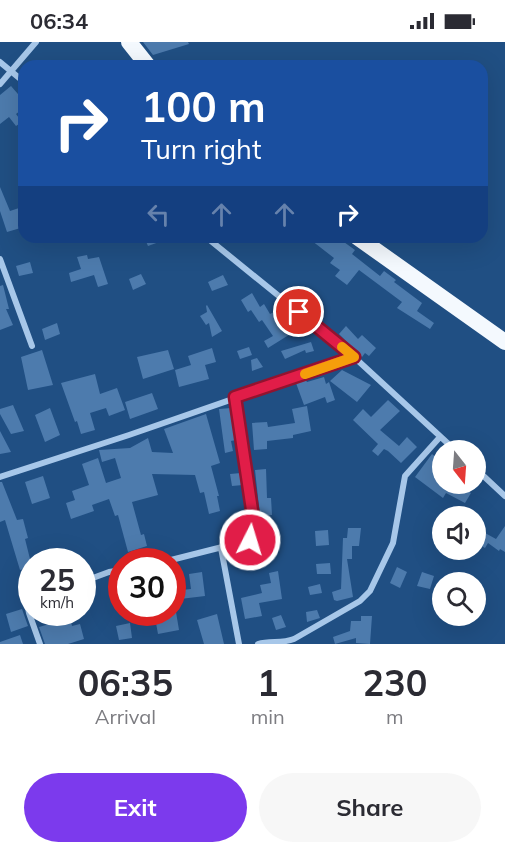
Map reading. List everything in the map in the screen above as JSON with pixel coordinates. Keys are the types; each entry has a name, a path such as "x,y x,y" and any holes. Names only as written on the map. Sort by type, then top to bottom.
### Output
{"highway":[{"path":"129,42 143,60"},
{"path":"365,243 505,342"}],"street":[{"path":"22,60 36,42"},
{"path":"0,62 18,77"},
{"path":"0,84 18,64"},
{"path":"213,243 354,357 443,440"},
{"path":"0,259 32,346"},
{"path":"0,477 354,357"},
{"path":"186,556 250,540 255,533 235,397"},
{"path":"258,644 285,643 294,639 360,601 370,591 393,543 405,476 440,437"},
{"path":"486,478 505,496"},
{"path":"221,548 239,644"},
{"path":"34,626 40,644"}],"building":[{"path":"143,42 188,42 189,44 153,55"},
{"path":"11,86 18,94 18,112 16,114 18,125 16,126 9,117 0,124 0,95"},
{"path":"0,187 10,211 18,208 18,229 7,232 0,211"},
{"path":"315,243 345,243 355,250 352,254 380,276 384,271 396,280 394,282 422,303 417,311 434,323 430,329 397,308 402,302 359,270 347,285 335,276 340,270 330,263 334,258"},
{"path":"87,255 88,259 99,257 108,284 98,287 94,275 71,282 69,273 81,269 77,257"},
{"path":"30,262 33,273 19,276 16,266"},
{"path":"141,274 146,284 133,290 129,279"},
{"path":"223,275 228,285 212,291 208,282"},
{"path":"3,285 9,309 6,309 13,325 0,330 0,286"},
{"path":"252,293 260,307 264,304 270,314 274,312 283,325 286,323 292,333 268,348 264,341 273,336 262,320 259,322 251,310 248,312 241,300"},
{"path":"207,305 222,331 212,337 209,323 206,325 200,316 207,312"},
{"path":"57,323 60,334 45,340 42,329"},
{"path":"346,326 358,339 362,335 376,348 369,356 365,353 362,357 339,334"},
{"path":"311,342 314,351 306,353 305,350 285,359 281,351"},
{"path":"249,347 252,355 240,359 237,351"},
{"path":"212,348 216,362 205,365 209,379 179,387 175,370 191,365 188,356"},
{"path":"42,350 53,385 28,390 21,357"},
{"path":"168,350 174,369 143,379 137,357"},
{"path":"257,358 263,367 252,371 251,360"},
{"path":"342,370 371,385 357,402 330,381"},
{"path":"95,374 100,394 117,388 125,410 109,416 106,408 90,413 95,430 81,434 61,383"},
{"path":"324,377 326,384 329,382 335,400 327,403 325,397 304,405 296,383 305,379 307,382"},
{"path":"152,393 158,409 130,419 125,402"},
{"path":"388,400 400,411 380,430 399,446 407,437 417,447 401,463 384,449 378,456 372,451 378,444 353,420 363,409 371,417"},
{"path":"13,405 24,431 11,434 0,414 0,409"},
{"path":"307,406 311,431 293,435 293,438 267,441 267,449 254,450 252,423 267,422 268,427 295,423 292,409"},
{"path":"50,408 60,435 45,442 35,415"},
{"path":"231,408 236,440 231,441 233,451 225,453 219,409"},
{"path":"206,414 220,463 211,466 219,496 217,496 220,511 209,514 204,492 200,493 195,475 152,474 158,495 132,502 141,535 144,534 147,546 127,548 118,515 115,516 109,499 92,505 94,511 71,519 66,503 75,500 72,491 89,485 82,464 98,458 106,483 121,478 115,458 102,462 99,450 130,448 148,438 152,452 173,453 164,429"},
{"path":"0,431 11,452 0,454"},
{"path":"432,454 432,490 415,477"},
{"path":"266,469 267,498 271,498 272,515 260,516 255,470"},
{"path":"241,473 243,485 232,486 230,474"},
{"path":"43,476 50,498 32,504 25,482"},
{"path":"0,482 2,482 17,520 23,519 28,538 25,539 27,548 18,548 18,563 5,520 0,522"},
{"path":"448,494 470,494 465,503"},
{"path":"505,526 505,552 500,549 499,551 488,543 486,546 486,534 496,539"},
{"path":"348,528 361,528 359,546 352,546 352,559 347,559 353,597 337,601 334,600 332,592 341,589 343,538 347,538"},
{"path":"328,530 329,545 316,546 315,531"},
{"path":"253,544 257,562 241,566 239,557 244,556 242,547"},
{"path":"330,563 331,574 317,574 316,564"},
{"path":"397,567 407,572 400,588 390,583"},
{"path":"278,571 282,599 259,603 262,616 245,619 241,598 262,593 260,585 271,583 269,573"},
{"path":"202,572 205,596 186,598 186,590 191,589 189,574"},
{"path":"422,572 432,575 430,589 417,586"},
{"path":"320,584 322,593 310,595 308,587"},
{"path":"18,610 18,626 28,626 11,632 6,614"},
{"path":"317,610 320,618 307,622 306,612"},
{"path":"217,614 224,644 204,644 197,620"},
{"path":"281,615 286,627 276,630 272,618"},
{"path":"361,616 372,616 370,644 356,643 356,638 335,644 333,637 350,631 351,621 361,621"},
{"path":"81,626 84,639 68,644 45,644 39,627"},
{"path":"116,626 130,626 132,638 119,640"},
{"path":"157,626 178,626 179,630 158,634"},
{"path":"20,635 23,644 0,644 0,642"}],"slow traffic":[{"path":"305,374 354,357 342,347"}],"route":[{"path":"250,540 254,537 255,530 235,397 354,357 299,312"}]}
